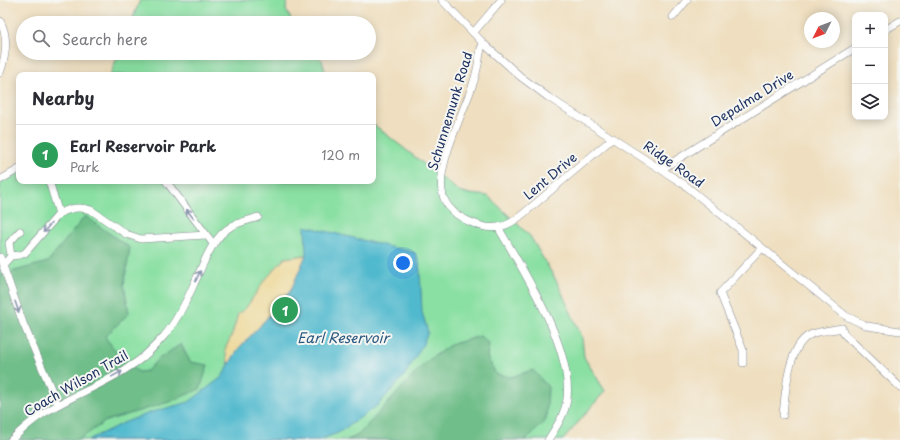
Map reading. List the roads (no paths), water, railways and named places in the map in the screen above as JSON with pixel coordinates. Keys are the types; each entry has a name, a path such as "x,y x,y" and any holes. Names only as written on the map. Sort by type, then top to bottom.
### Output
{"street":[{"name":"Ridge Road","path":"442,0 484,44 521,77 548,97 685,185 846,316 867,326 900,331"},
{"path":"474,32 501,0"},
{"path":"673,17 687,0"},
{"path":"0,21 3,27 6,46 4,62 0,73"},
{"path":"888,28 900,21"},
{"name":"Schunnemunk Road","path":"484,44 481,48 474,83 449,150 444,168 442,189 444,199 456,215 479,226 491,228 498,227"},
{"name":"Depalma Drive","path":"662,169 852,50"},
{"name":"Lent Drive","path":"498,227 502,227 523,214 613,138"},
{"path":"0,180 16,171"},
{"path":"50,184 59,214"},
{"path":"168,184 214,245"},
{"path":"3,265 12,256 25,253 59,214 76,207 91,210 126,234 141,239 206,235"},
{"name":"Coach Wilson Trail","path":"11,440 33,420 58,405 119,374 134,365 152,349 165,335 177,318 214,245 222,234 232,226 258,218"},
{"path":"498,227 540,301 562,356 567,384 567,399 560,422 548,440"},
{"path":"12,256 9,243 20,230"},
{"path":"743,363 743,350 720,293 762,248"},
{"path":"0,257 23,323 58,405"},
{"path":"846,316 842,328 844,334 900,387"},
{"path":"783,415 785,386 788,372 793,358 802,341 809,335 842,328"}],"water":[{"name":"Earl Reservoir","path":"305,226 415,253 420,270 422,312 428,332 422,346 404,376 378,405 338,433 319,440 88,440 123,423 152,412 189,402 222,377 238,349 291,290 306,255"}],"place":[{"name":"Earl Reservoir Park","path":"285,310"}]}
